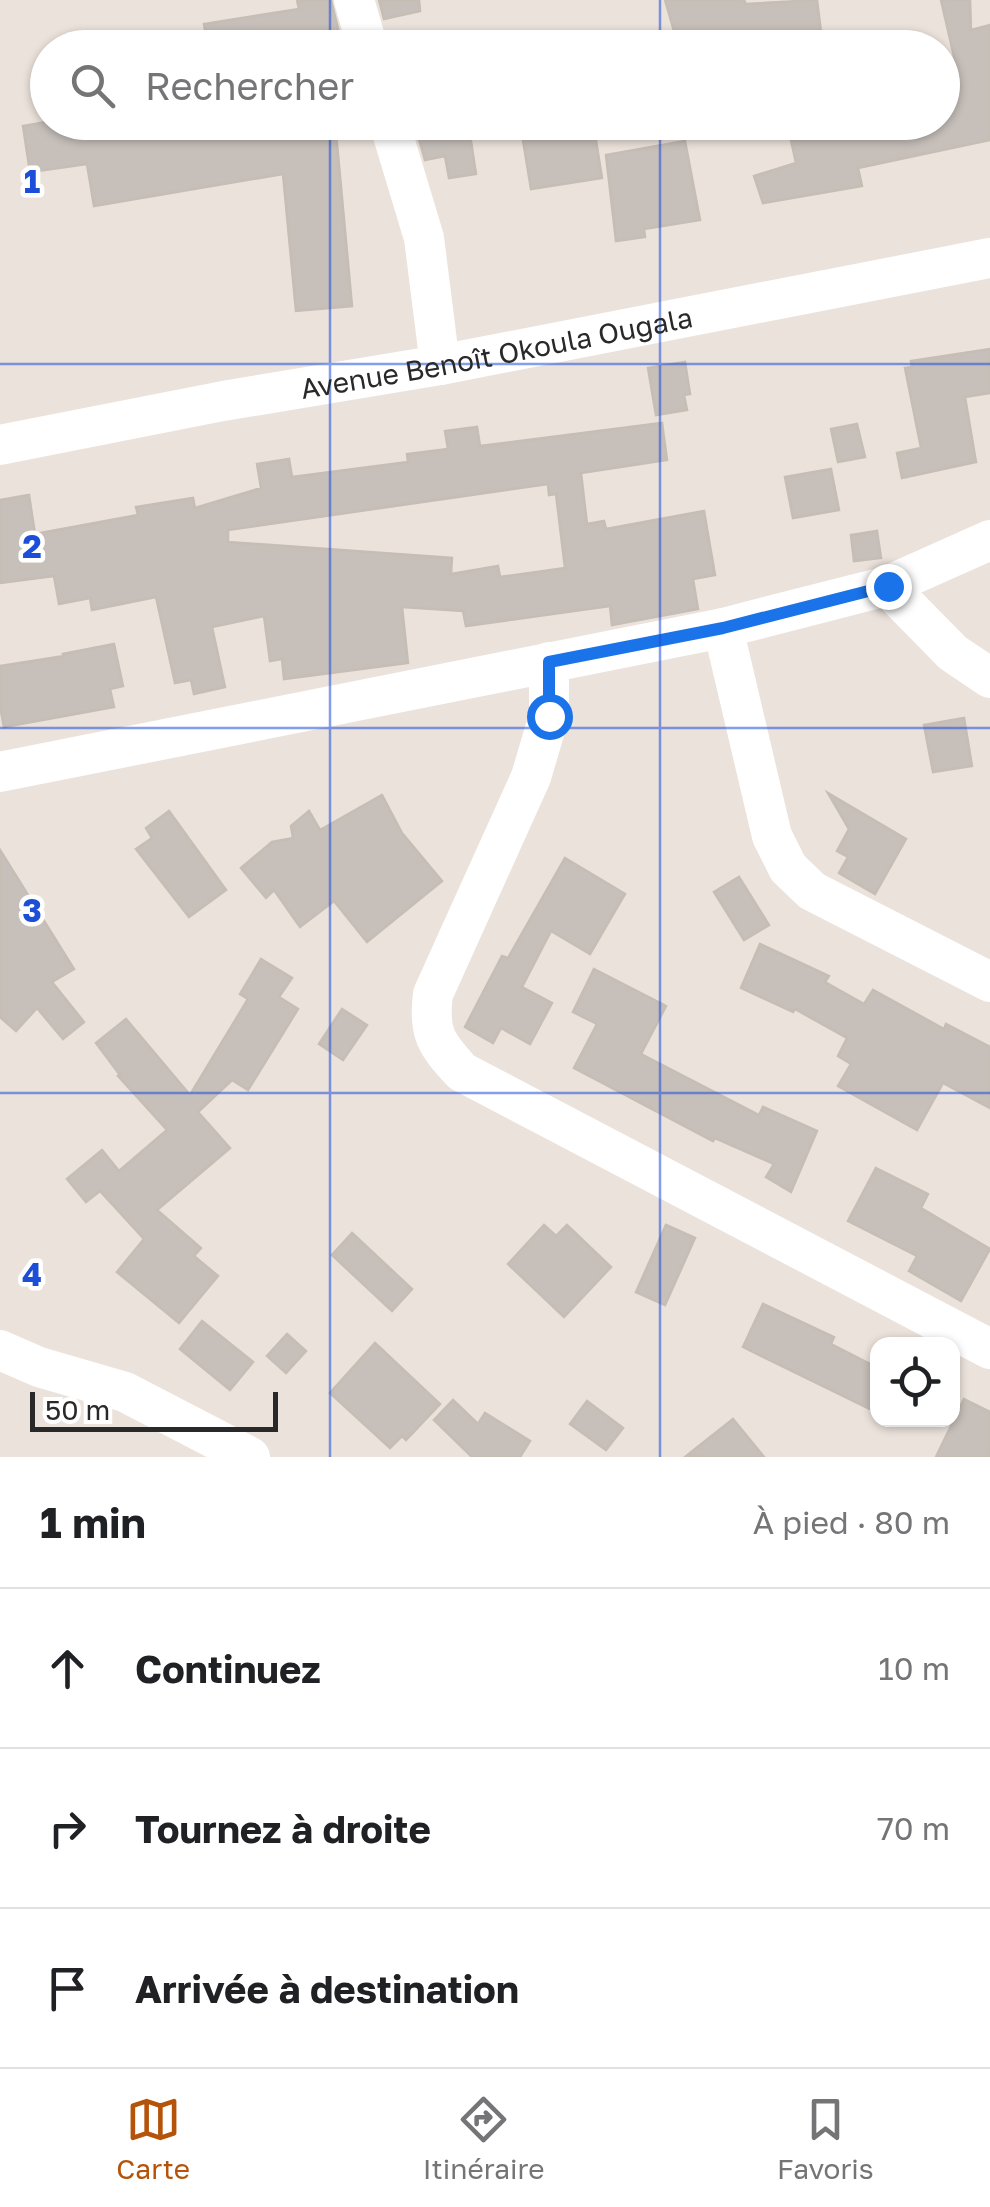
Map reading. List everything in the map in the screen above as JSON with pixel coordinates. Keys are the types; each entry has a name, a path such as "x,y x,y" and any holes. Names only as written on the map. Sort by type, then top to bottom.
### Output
{"street":[{"path":"354,0 363,30"},
{"path":"395,140 424,238 440,365"},
{"name":"Avenue Benoît Okoula Ougala","path":"0,445 222,401 440,365 990,258"},
{"path":"0,772 723,628 888,586 990,540"},
{"path":"888,586 954,653 990,678"},
{"path":"723,628 772,836 788,868 812,891 990,982"},
{"path":"549,662 549,716 532,776 433,994 430,1024 442,1050 462,1072 990,1350"},
{"path":"0,1350 39,1367 125,1392 250,1457"}],"building":[{"path":"297,0 331,0 338,30 205,30 204,24 299,9"},
{"path":"379,0 419,0 420,11 384,19"},
{"path":"665,0 744,0 746,4 817,0 821,30 674,30"},
{"path":"941,0 970,0 971,30 990,25 990,140 858,168 862,186 763,203 754,176 796,163 791,140 960,140 960,30 948,30"},
{"path":"30,125 30,140 337,140 352,306 296,311 283,174 94,206 87,164 30,172 23,126"},
{"path":"419,140 471,140 476,174 449,178 445,156 425,160"},
{"path":"523,140 596,140 602,178 531,189"},
{"path":"685,141 700,220 644,229 645,237 616,241 606,155"},
{"path":"990,349 990,393 965,397 976,462 902,478 897,453 921,448 905,368 912,367 911,361"},
{"path":"685,362 690,394 684,395 687,410 656,415 648,368"},
{"path":"662,423 667,460 581,473 587,524 604,521 606,529 704,511 715,575 693,579 698,609 612,625 610,606 466,626 463,611 402,607 408,663 284,679 282,659 270,661 264,616 212,627 225,687 194,694 191,680 175,683 156,597 92,610 90,598 59,604 54,576 0,583 0,500 29,495 35,534 138,515 136,507 193,498 195,508 261,488 257,464 289,459 292,477 408,462 407,454 448,449 445,431 477,427 480,446","holes":["548,484 549,495 556,494 565,568 500,577 498,566 451,574 452,558 228,542 228,530"]},
{"path":"857,424 865,457 838,462 831,429"},
{"path":"831,469 839,510 793,518 785,477"},
{"path":"877,531 881,558 854,561 851,535"},
{"path":"114,644 123,686 110,689 114,707 4,727 0,666"},
{"path":"964,718 972,766 933,772 924,725"},
{"path":"828,793 906,839 875,894 839,873 848,857 837,851 849,829"},
{"path":"382,795 402,833 442,881 367,942 334,901 300,927 274,890 266,898 241,868 272,842 293,838 291,826 309,811 320,830"},
{"path":"169,811 226,890 189,917 136,849 152,838 146,828"},
{"path":"0,850 74,969 52,982 84,1022 63,1039 37,1008 16,1031 0,1017"},
{"path":"565,858 625,894 590,954 551,931 522,987 552,1003 530,1044 501,1028 493,1043 465,1027 502,956 508,958"},
{"path":"739,877 769,925 744,940 714,892"},
{"path":"760,944 829,976 825,982 864,1004 873,990 944,1029 946,1024 990,1047 990,1108 943,1083 917,1130 838,1086 851,1064 838,1056 847,1038 795,1009 793,1012 741,988"},
{"path":"261,959 292,978 279,997 298,1009 248,1090 232,1080 198,1112 230,1148 157,1210 201,1248 194,1256 218,1276 179,1323 117,1272 144,1239 100,1191 86,1202 67,1179 102,1150 119,1171 167,1130 118,1076 96,1043 126,1019 190,1095 248,999 240,994"},
{"path":"594,969 666,1006 641,1054 759,1115 763,1107 817,1131 791,1192 766,1177 774,1164 715,1138 713,1141 574,1068 597,1024 573,1012"},
{"path":"342,1009 367,1025 343,1060 319,1044"},
{"path":"876,1168 928,1194 921,1208 990,1249 961,1301 909,1271 917,1256 848,1221"},
{"path":"544,1225 556,1236 567,1225 611,1267 564,1317 508,1264"},
{"path":"666,1225 695,1238 665,1305 636,1292"},
{"path":"352,1233 412,1289 392,1311 332,1255"},
{"path":"763,1304 834,1337 831,1344 870,1364 870,1409 743,1347"},
{"path":"202,1321 253,1362 230,1390 180,1349"},
{"path":"287,1334 306,1351 286,1373 267,1356"},
{"path":"375,1343 440,1404 406,1440 402,1436 390,1448 330,1393"},
{"path":"964,1399 990,1412 990,1457 936,1457 950,1427 960,1427"},
{"path":"453,1400 478,1424 485,1413 530,1441 520,1457 472,1457 434,1420"},
{"path":"587,1401 623,1428 606,1450 570,1424"},
{"path":"733,1419 764,1457 685,1457"}],"route":[{"path":"549,716 549,662 723,628 888,586"}]}
